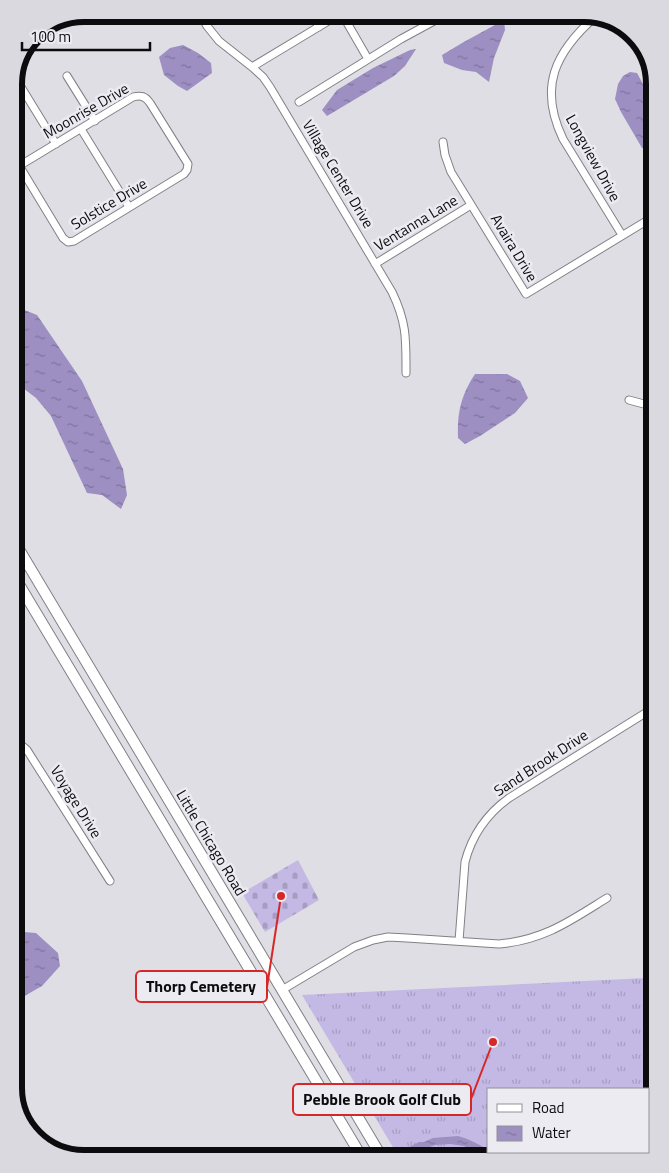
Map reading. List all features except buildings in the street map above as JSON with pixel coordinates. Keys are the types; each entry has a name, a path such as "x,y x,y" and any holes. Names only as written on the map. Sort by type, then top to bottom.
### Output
{"main road":[{"name":"Little Chicago Road","path":"23,555 378,1150"},
{"path":"22,590 358,1150"}],"street":[{"name":"Village Center Drive","path":"205,23 219,41 252,67 270,87 392,292 399,306 406,331 406,373"},
{"path":"317,23 319,27"},
{"path":"252,67 326,23"},
{"path":"346,23 368,59"},
{"path":"299,102 430,23"},
{"name":"Longview Drive","path":"588,23 567,46 558,62 552,80 552,104 557,127 563,139 622,236"},
{"path":"67,76 95,121"},
{"path":"23,90 56,144"},
{"name":"Moonrise Drive","path":"23,164 134,97 143,96 147,98 188,164 188,170"},
{"path":"82,129 130,207"},
{"name":"Avaira Drive","path":"443,142 451,172 526,294 622,236"},
{"name":"Solstice Drive","path":"23,172 63,238 68,242 74,241 188,170"},
{"name":"Ventanna Lane","path":"375,264 472,206"},
{"path":"622,236 646,221"},
{"path":"629,400 646,405"},
{"name":"Sand Brook Drive","path":"459,942 465,862 468,851 479,829 498,806 509,798 646,713"},
{"name":"Voyage Drive","path":"22,746 27,750 110,881"},
{"path":"282,990 354,947 373,940 388,937 499,944 528,939 556,928 607,898"}],"green space":[{"path":"298,860 319,900 265,932 242,893"},
{"path":"646,978 646,1088 487,1088 487,1150 395,1150 302,995"}],"water":[{"path":"499,23 504,23 505,30 494,58 489,82 476,72 462,70 444,63 442,55"},
{"path":"183,45 211,63 212,73 187,91 164,75 159,57 170,48"},
{"path":"416,49 405,66 394,76 327,116 322,110 337,90 373,68 410,50"},
{"path":"630,72 637,73 646,90 646,149 642,148 615,99 618,84 623,76"},
{"path":"23,309 37,315 82,381 123,469 127,495 121,509 102,495 87,493 51,416 36,398 23,388"},
{"path":"475,374 507,374 520,381 528,398 515,413 465,444 458,438 459,412 466,389"},
{"path":"22,933 36,933 58,953 60,966 42,986 22,997"},
{"path":"458,1136 470,1140 487,1150 472,1150 464,1146 450,1144 435,1145 422,1150 404,1150 419,1142 433,1138"}],"place":[{"name":"Thorp Cemetery","path":"281,896"},
{"name":"Pebble Brook Golf Club","path":"493,1042"}]}
